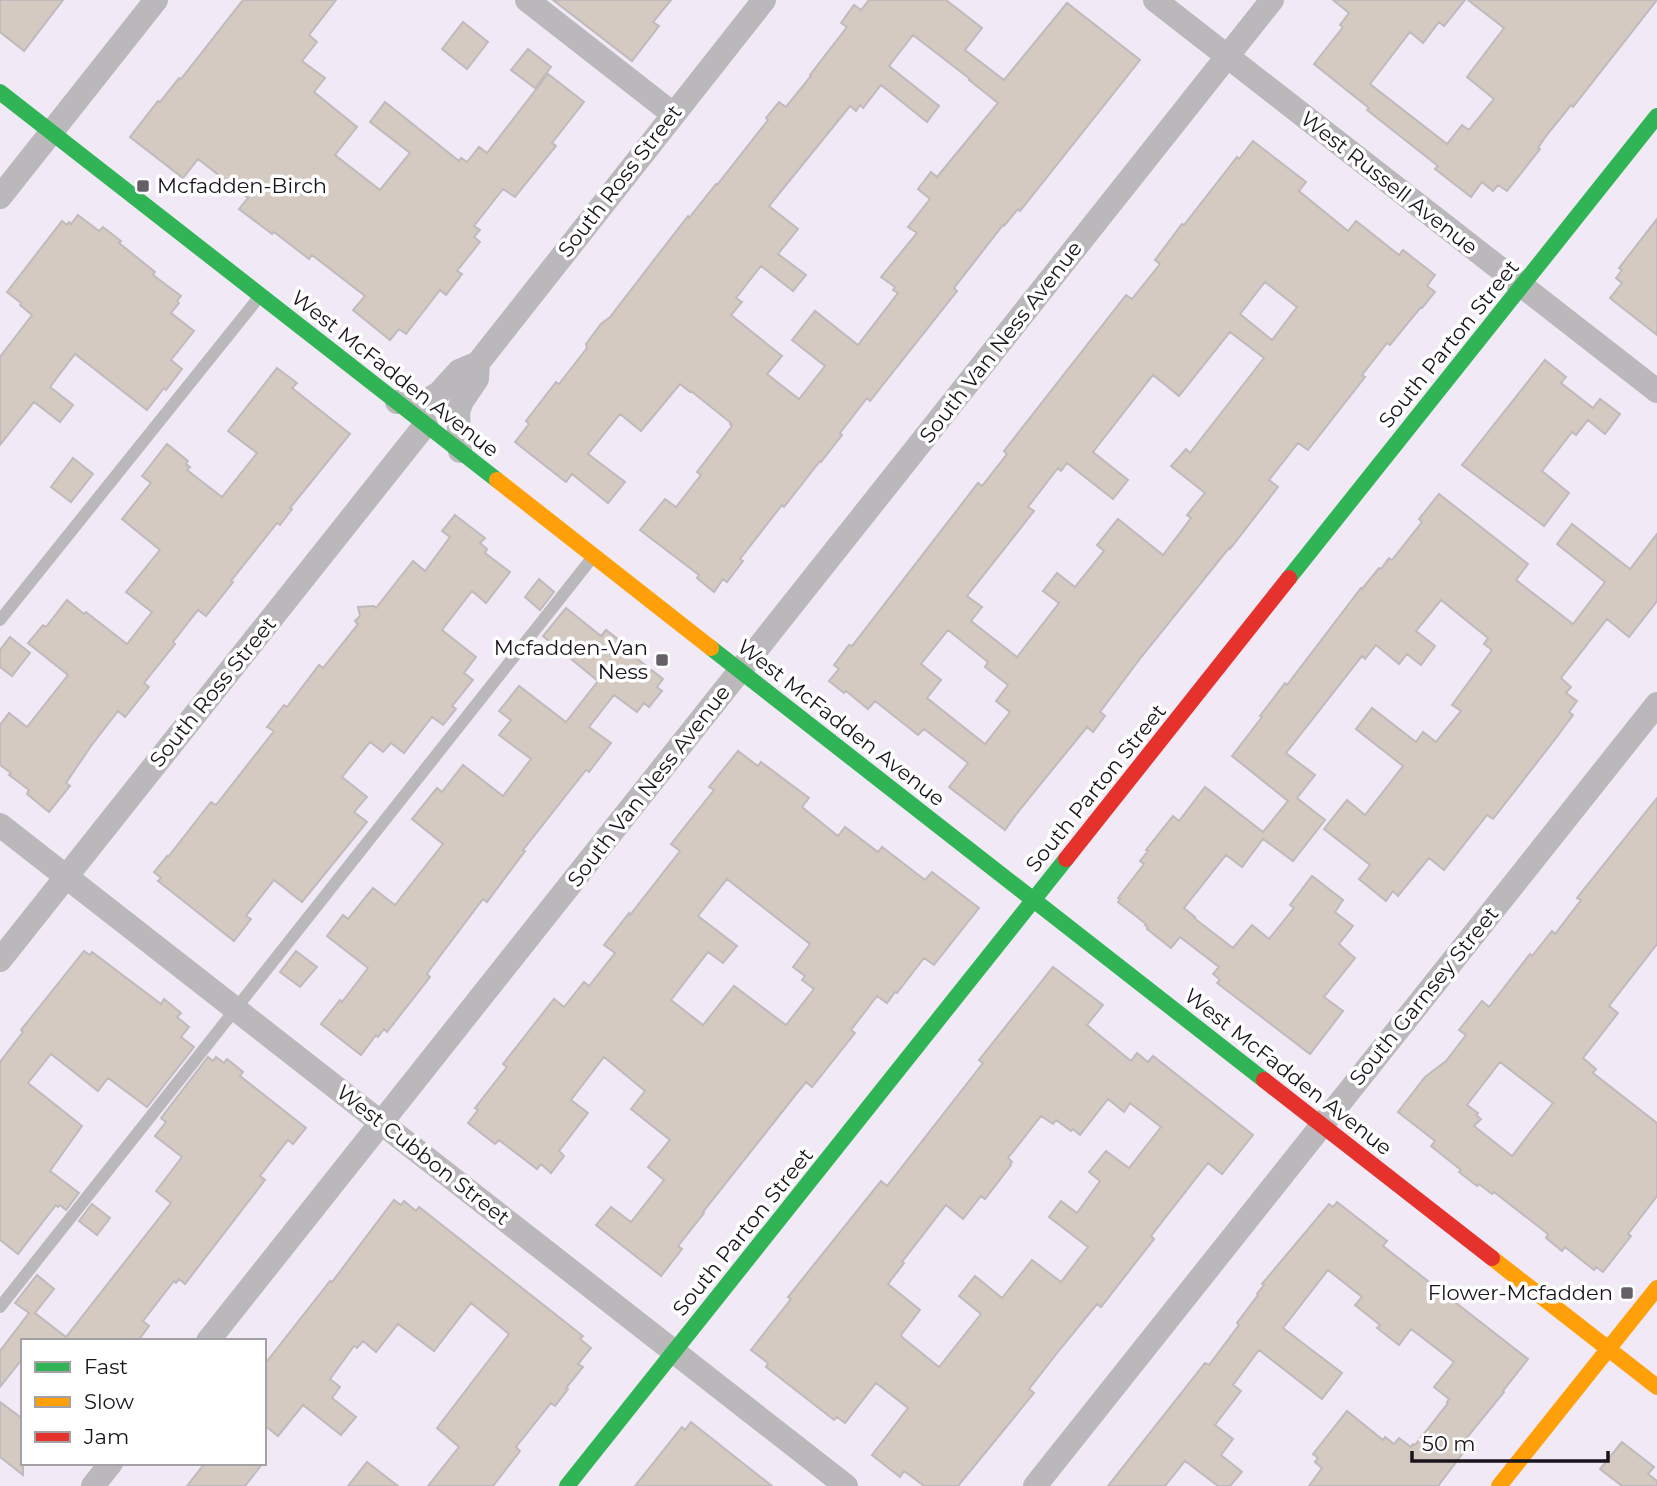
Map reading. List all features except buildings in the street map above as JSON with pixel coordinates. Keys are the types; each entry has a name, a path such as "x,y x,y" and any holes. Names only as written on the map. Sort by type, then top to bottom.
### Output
{"street":[{"path":"0,197 156,0"},
{"path":"527,0 673,114"},
{"name":"South Ross Street","path":"397,401 426,401 439,393 459,370 478,363 764,0"},
{"name":"West Russell Avenue","path":"1155,0 1657,391"},
{"name":"South Van Ness Avenue","path":"210,1339 1272,0"},
{"name":"West McFadden Avenue","path":"0,92 1657,1387"},
{"name":"South Parton Street","path":"567,1486 1657,116"},
{"name":"South Ross Street","path":"460,451 458,412 477,379 478,363"},
{"name":"South Ross Street","path":"0,960 426,424"},
{"name":"South Garnsey Street","path":"1035,1486 1657,704"},
{"name":"West Cubbon Street","path":"0,825 846,1486"},
{"path":"1499,1486 1657,1287"},
{"path":"93,1486 109,1465"}],"lane":[{"path":"0,620 260,296"},
{"path":"0,1307 594,556"}],"traffic: fast":[{"path":"0,92 497,480"},
{"path":"1289,578 1657,116"},
{"path":"711,648 1264,1080"},
{"path":"567,1486 1066,859"}],"traffic: slow":[{"path":"497,480 711,648"},
{"path":"1492,1258 1657,1387"},
{"path":"1499,1486 1657,1288"}],"traffic: jam":[{"path":"1066,859 1289,578"},
{"path":"1264,1080 1492,1258"}],"place":[{"name":"Mcfadden-Birch","path":"143,186"},
{"name":"Mcfadden-Van Ness","path":"662,660"},
{"name":"Flower-Mcfadden","path":"1627,1293"}]}
